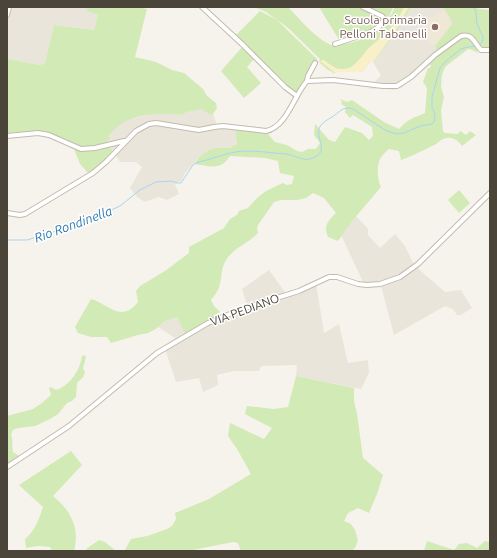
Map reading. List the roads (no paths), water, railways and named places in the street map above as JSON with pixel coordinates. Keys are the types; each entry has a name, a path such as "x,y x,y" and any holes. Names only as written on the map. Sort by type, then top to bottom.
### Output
{"street":[{"path":"7,15 9,7"},
{"path":"202,7 297,96"},
{"path":"335,44 371,32 382,25 384,18 382,16 363,7"},
{"path":"307,81 333,80 383,86 396,86 411,77 435,55 466,34 471,36 481,50 490,50"},
{"path":"7,213 23,215 93,173 136,131 149,124 156,123 199,130 214,126 223,126 266,131 270,130 285,116 307,81 315,63"},
{"path":"7,136 38,133 49,135 81,149 95,148 126,140"},
{"name":"VIA PEDIANO","path":"7,467 69,426 157,353 208,323 242,309 299,291 329,277 337,277 366,285 380,284 400,277 418,264 490,193"}],"waterway":[{"name":"Rio Rondinella","path":"474,7 477,24 483,37 480,45"},
{"name":"Rio Rondinella","path":"7,240 27,240 85,222 120,206 140,190 156,182 172,181 181,183 193,165 226,154 241,151 256,151 286,154 304,159 310,159 320,153 321,150 319,133 321,125 346,108 353,109 385,130 396,134 404,133 420,126 432,124 434,122 435,114 432,108 432,97 440,68 461,49 477,46"}],"place":[{"name":"Scuola primaria Pelloni Tabanelli","path":"435,27"}]}
